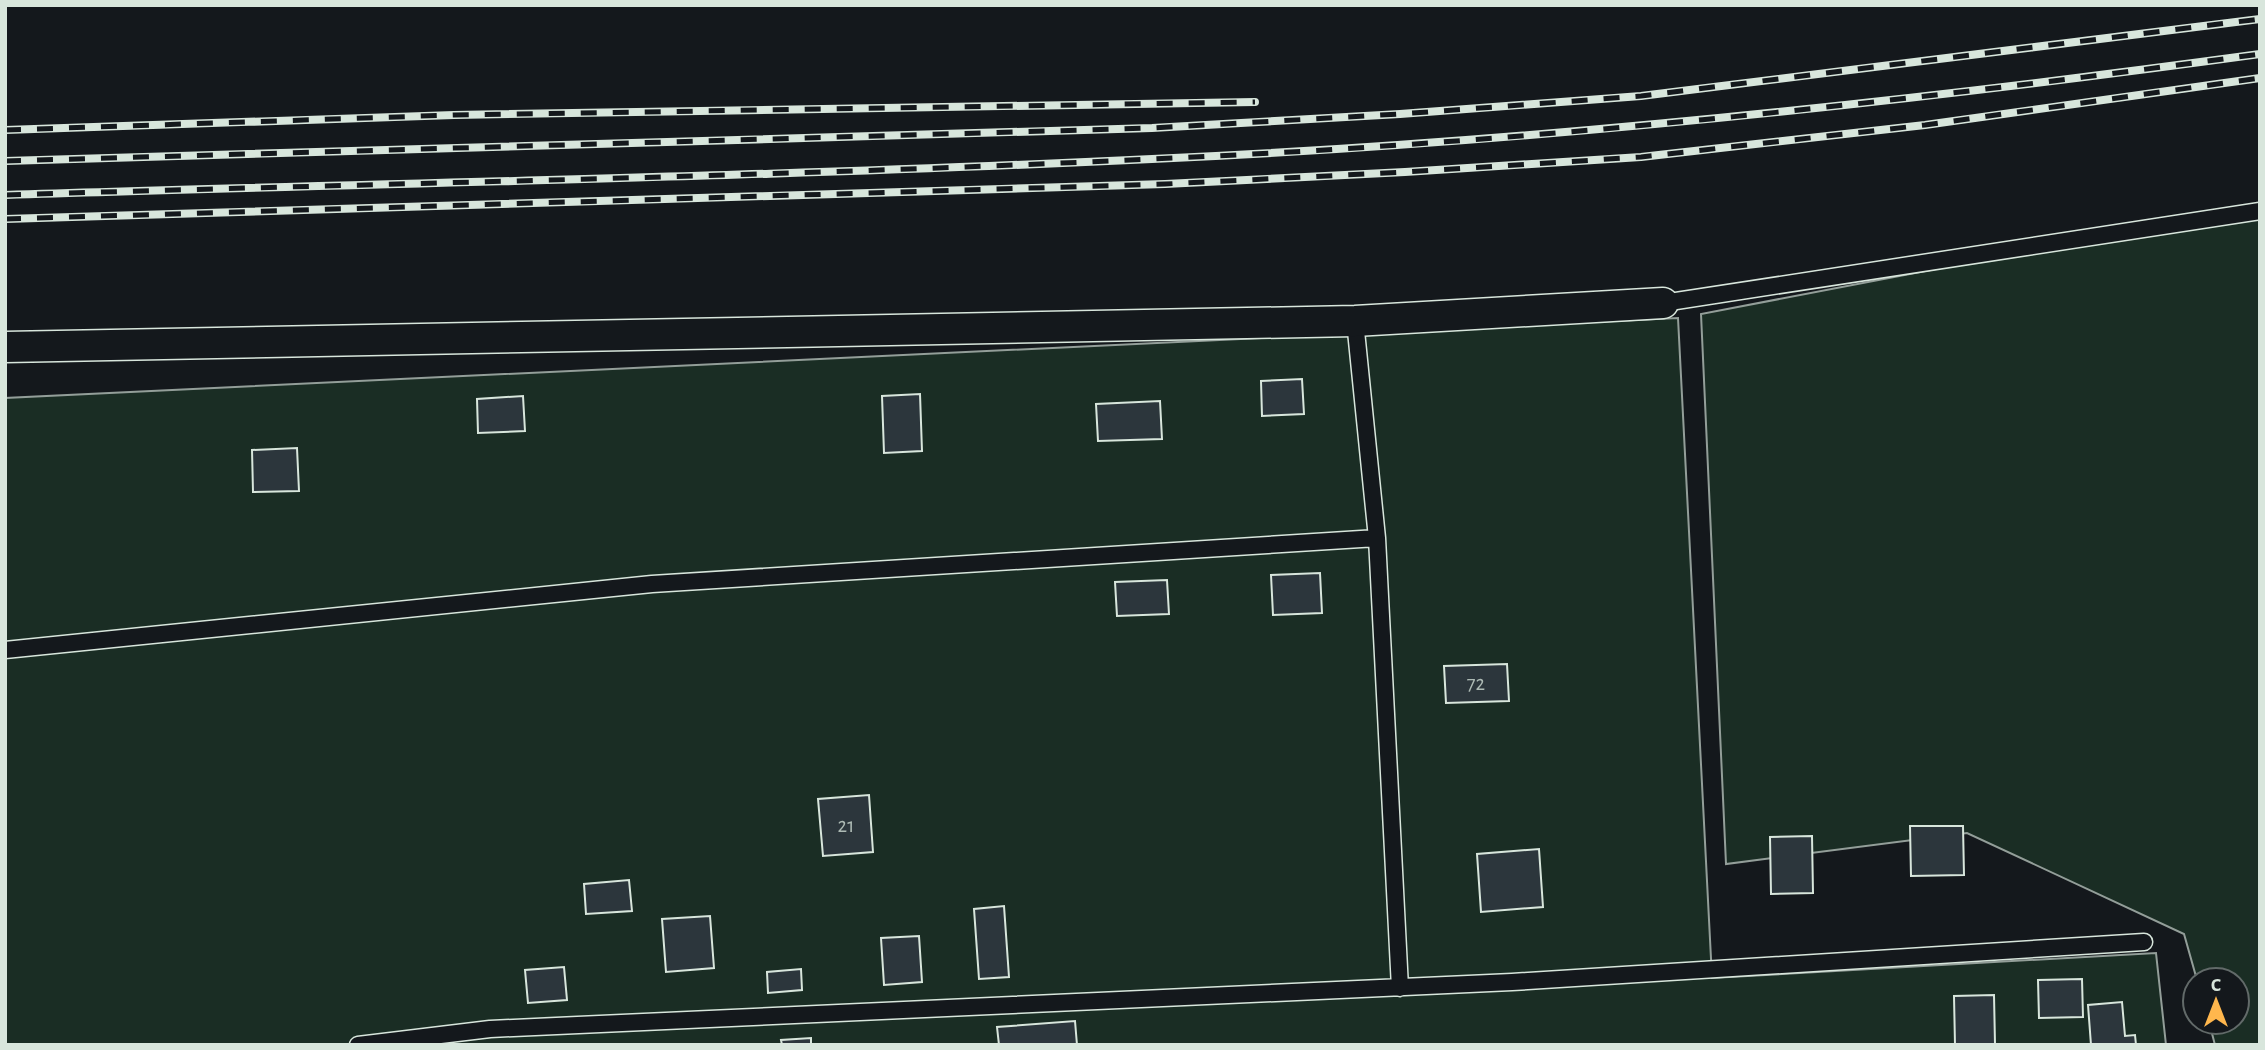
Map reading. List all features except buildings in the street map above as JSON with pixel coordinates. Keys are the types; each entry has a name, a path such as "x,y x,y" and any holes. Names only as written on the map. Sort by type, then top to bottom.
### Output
{"street":[{"path":"5,347 1355,321 1663,303"}],"lane":[{"path":"1663,303 2260,211"},
{"path":"1355,321 1377,538 1400,988"},
{"path":"5,650 652,584 1377,538"},
{"path":"358,1045 490,1029 1400,988 2144,942"}],"green space":[{"path":"2260,207 2260,1045 2215,1045 2213,1036 2251,1036 2251,966 2193,966 2184,934 1967,833 1726,864 1701,314"},
{"path":"1678,318 1712,978 2156,953 2166,1045 5,1045 5,398"}],"railway":[{"path":"5,161 1152,128 1400,114 1641,96 2260,19"},
{"path":"5,195 865,171 1291,152 1568,132 1846,105 2260,54"},
{"path":"5,219 1165,184 1405,172 1641,157 1925,125 2260,78"},
{"path":"5,130 454,115 1255,102"}]}
